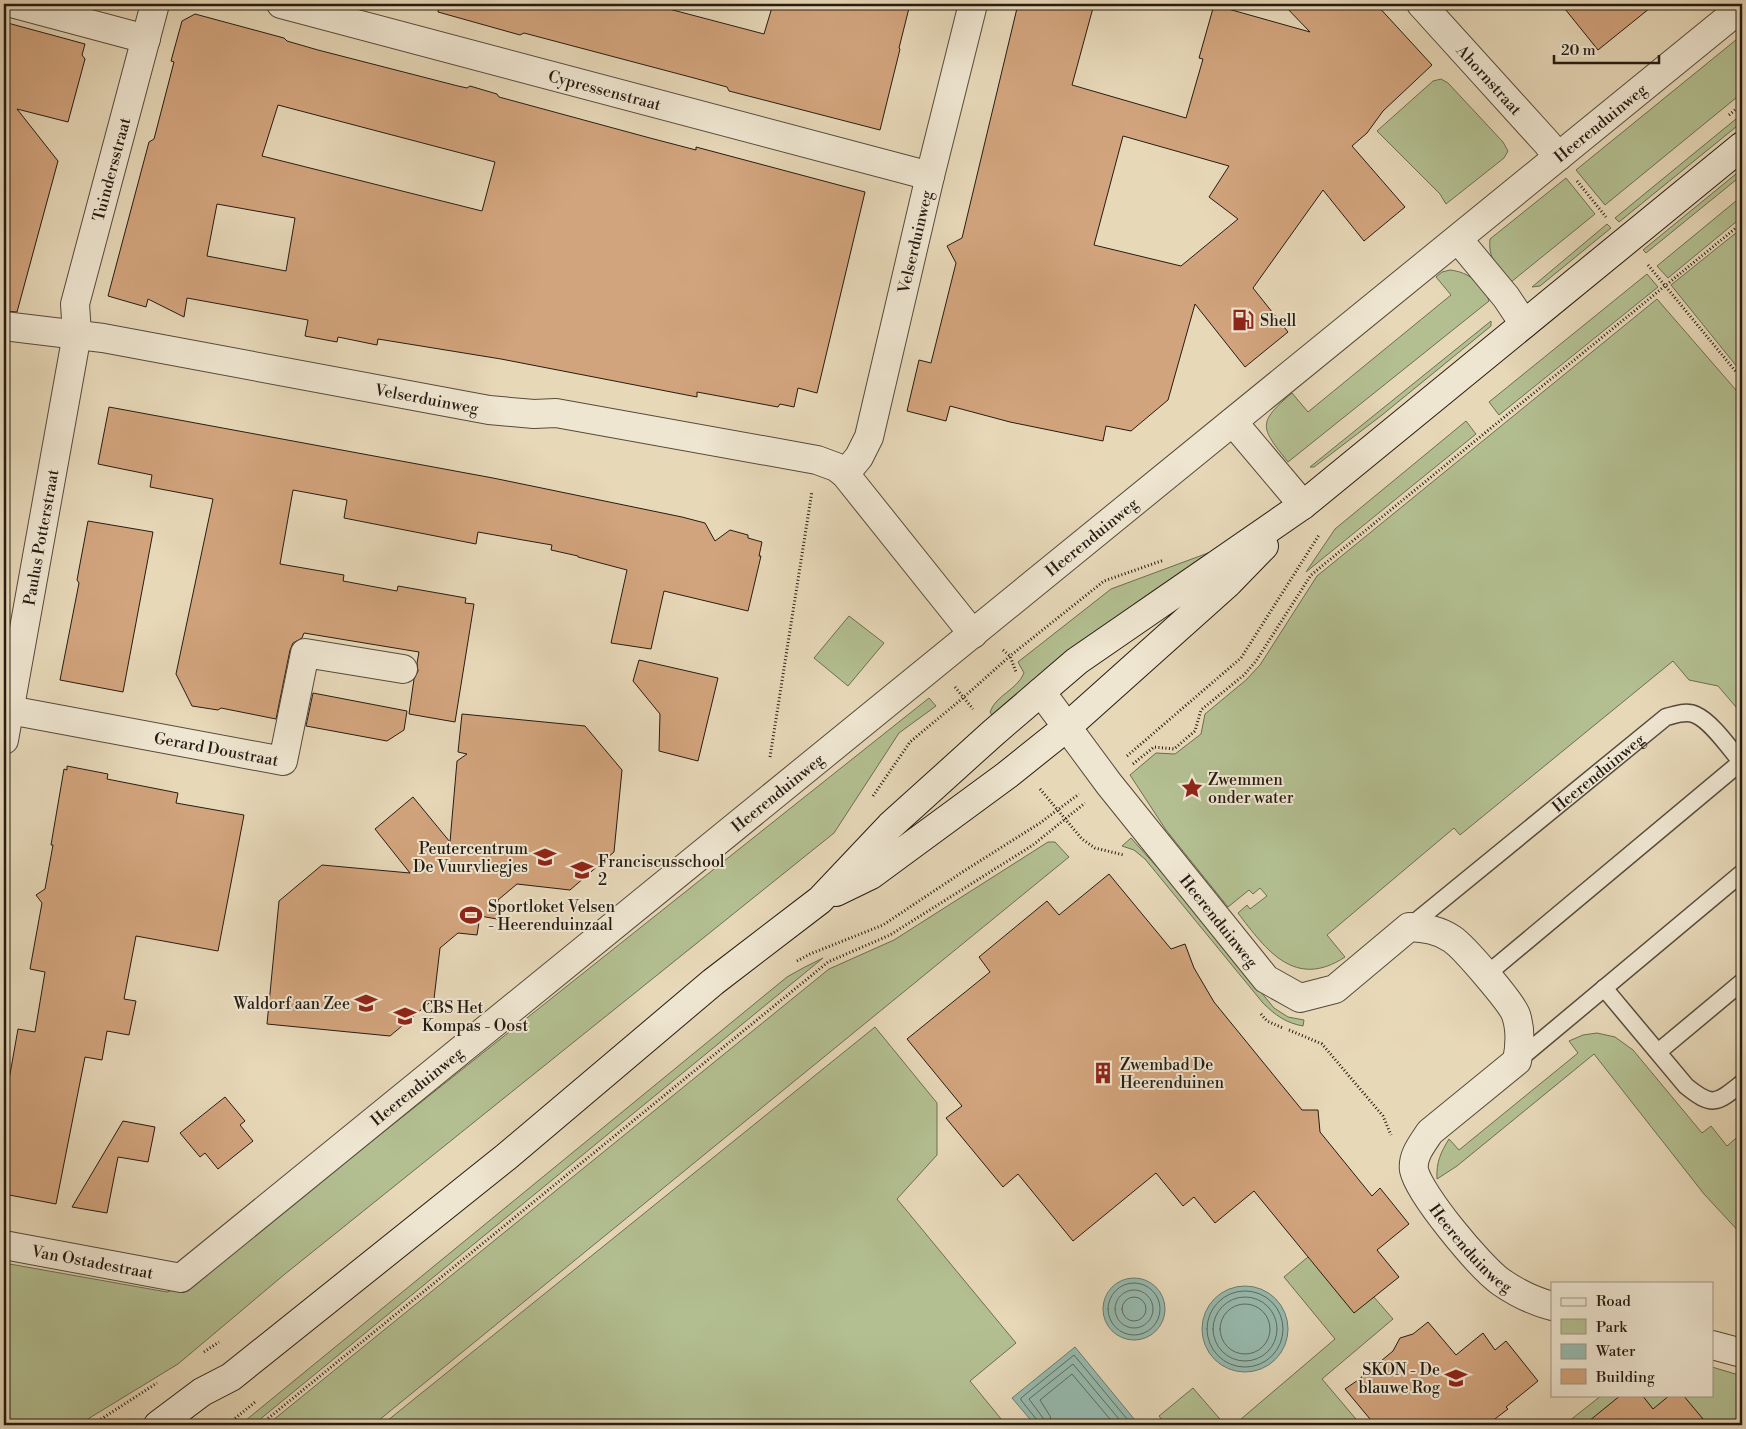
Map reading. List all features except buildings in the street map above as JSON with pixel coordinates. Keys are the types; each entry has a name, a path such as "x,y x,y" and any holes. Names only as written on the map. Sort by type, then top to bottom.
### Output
{"street":[{"path":"15,4 146,39"},
{"name":"Tuindersstraat","path":"77,334 75,304 155,4"},
{"name":"Cypressenstraat","path":"280,4 930,176"},
{"name":"Velserduinweg","path":"845,474 859,458 868,437 973,4"},
{"name":"Ahornstraat","path":"1421,4 1548,143 1558,157"},
{"name":"Heerenduinweg","path":"181,1278 1742,7"},
{"path":"158,1425 202,1392 231,1377 506,1157 713,982 820,900 890,826 1041,692 1093,650 1302,505 1742,146"},
{"path":"1458,239 1506,297 1524,324"},
{"name":"Velserduinweg","path":"4,326 77,334 489,410 534,414 556,413 817,460 836,467 845,474 973,634"},
{"name":"Paulus Potterstraat","path":"4,740 6,710 77,334"},
{"path":"1233,422 1302,505"},
{"path":"820,900 871,875 1007,775 1067,726 1228,583 1302,505"},
{"name":"Gerard Doustraat","path":"6,710 283,761 305,653 402,669"},
{"name":"Heerenduinweg","path":"1041,692 1109,784 1266,979 1300,998 1335,989 1409,927"},
{"path":"1409,927 1439,932 1454,940 1486,974 1516,1014 1520,1046 1517,1061"},
{"name":"Heerenduinweg","path":"1517,1061 1430,1132 1419,1147 1414,1160 1414,1170 1426,1197 1482,1265 1500,1281 1520,1294 1536,1302 1551,1306"},
{"name":"Van Ostadestraat","path":"4,1245 181,1278"},
{"path":"1714,1346 1742,1353"},
{"path":"185,1425 213,1402 231,1377"}],"lane":[{"name":"Heerenduinweg","path":"1409,927 1666,717 1683,712 1696,715 1709,725 1742,762 1486,974"},
{"name":"Heerenduinweg","path":"1517,1061 1742,873"},
{"path":"1658,1052 1742,982"},
{"path":"1604,988 1686,1086 1699,1097 1710,1101 1722,1099 1742,1082"}],"path":[{"path":"1558,157 1742,379"},
{"path":"1109,784 1154,747 1174,749 1196,731 1201,710 1244,675 1256,661 1311,575 1742,223"},
{"path":"763,804 817,460"},
{"path":"973,634 993,641 1010,656 1016,673"},
{"path":"976,712 978,707"},
{"path":"260,1425 828,962 890,936 1033,845 1065,818"}],"green space":[{"path":"1742,35 1742,93 1605,205 1576,170"},
{"path":"1441,79 1448,83 1503,142 1508,151 1504,158 1446,204 1440,194 1377,131 1433,81"},
{"path":"1742,114 1742,122 1619,222 1615,218"},
{"path":"1742,169 1742,175 1646,253 1643,250"},
{"path":"1566,178 1595,214 1511,282 1509,281 1492,257 1490,239"},
{"path":"1742,196 1742,217 1668,278 1657,266"},
{"path":"1607,224 1611,228 1540,286 1532,287"},
{"path":"1742,228 1742,373 1671,285"},
{"path":"1450,270 1469,276 1483,289 1489,301 1288,462 1268,433 1266,426 1273,412 1292,393 1308,412 1451,295 1436,277 1442,272"},
{"path":"1647,274 1658,287 1499,415 1489,402"},
{"path":"1657,299 1742,397 1742,714 1718,686 1689,680 1673,661 1460,835 1454,828 1327,935 1345,957 1327,966 1311,969 1297,967 1283,961 1271,952 1238,913 1247,905 1250,909 1267,896 1260,888 1253,894 1249,890 1228,907 1166,830 1130,775 1156,753 1175,754 1201,734 1205,714 1246,680 1260,665 1317,576"},
{"path":"1491,321 1491,326 1382,415 1314,467 1310,467"},
{"path":"1466,421 1476,434 1306,572 1335,529"},
{"path":"1208,553 1137,602 994,719 990,712 993,706 1017,684 1024,673 1018,662 1111,589"},
{"path":"849,616 884,643 848,686 814,658"},
{"path":"929,698 936,706 899,733 834,833 285,1274 178,1364 78,1425 4,1425 4,1263 167,1292 195,1282"},
{"path":"1131,838 1175,887 1274,1008 1288,1017 1304,1020 1303,1026 1281,1018 1263,1003 1145,859 1134,850 1122,846"},
{"path":"1048,842 1055,842 1069,857 373,1425 267,1425 829,969 894,940"},
{"path":"823,958 253,1425 240,1425 787,977"},
{"path":"875,1027 937,1103 937,1155 897,1199 1016,1343 970,1381 1006,1425 382,1425"},
{"path":"1597,1033 1615,1037 1633,1050 1702,1133 1711,1126 1727,1146 1742,1133 1742,1235 1704,1194 1594,1054 1457,1166 1437,1179 1437,1167 1449,1139 1459,1150 1578,1053 1569,1041 1583,1035"},
{"path":"1326,1242 1393,1319 1322,1379 1361,1425 1234,1425 1335,1339 1284,1277"},
{"path":"1714,1368 1742,1376 1742,1425 1564,1425 1601,1396 1714,1396"},
{"path":"1193,1388 1225,1425 1166,1425 1159,1416"}],"water":[{"path":"1134,1278 1151,1283 1156,1287 1160,1292 1165,1309 1160,1326 1156,1331 1151,1335 1134,1340 1117,1335 1112,1331 1108,1326 1103,1309 1108,1292 1112,1287 1117,1283"},
{"path":"1237,1286 1253,1286 1262,1289 1276,1298 1285,1312 1288,1329 1285,1346 1276,1360 1262,1369 1253,1372 1237,1372 1221,1365 1209,1353 1202,1337 1202,1321 1209,1305 1221,1293"},
{"path":"1075,1347 1139,1425 1035,1425 1012,1398"}],"place":[{"name":"Shell","path":"1243,320"},
{"name":"Zwemmen onder water","path":"1192,788"},
{"name":"Peutercentrum De Vuurvliegjes","path":"545,857"},
{"name":"Franciscusschool 2","path":"582,870"},
{"name":"Sportloket Velsen - Heerenduinzaal","path":"471,915"},
{"name":"Waldorf aan Zee","path":"366,1003"},
{"name":"CBS Het Kompas - Oost","path":"405,1016"},
{"name":"Zwembad De Heerenduinen","path":"1103,1073"},
{"name":"SKON - De blauwe Rog","path":"1456,1378"}]}
